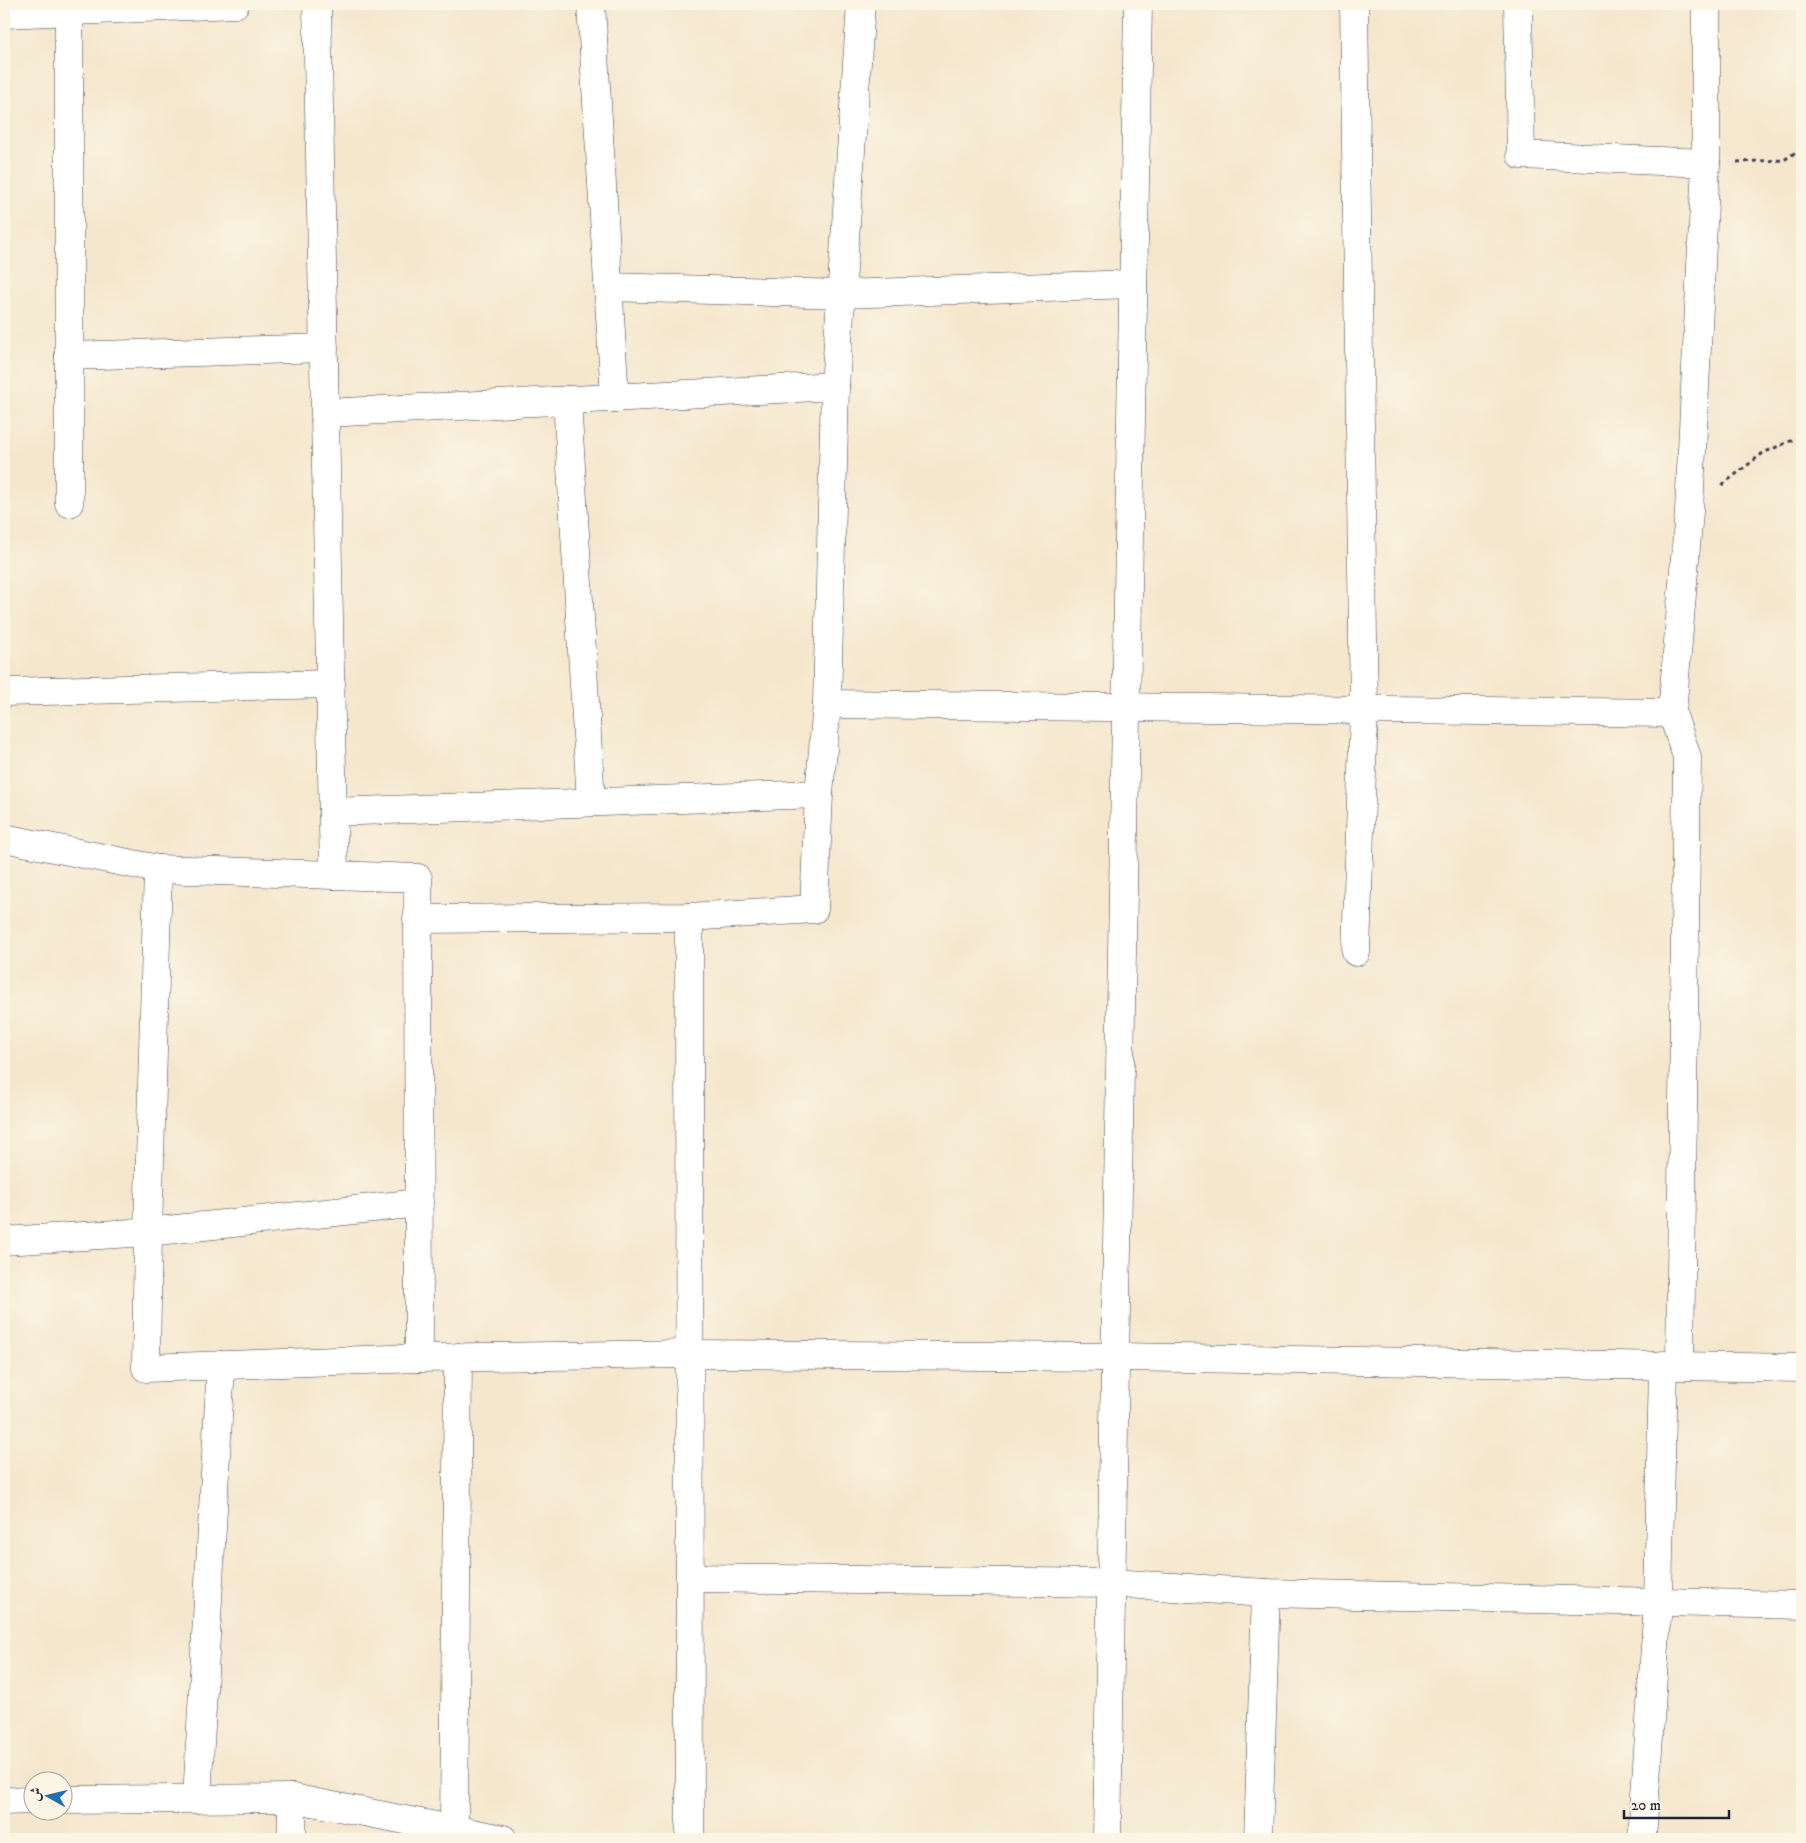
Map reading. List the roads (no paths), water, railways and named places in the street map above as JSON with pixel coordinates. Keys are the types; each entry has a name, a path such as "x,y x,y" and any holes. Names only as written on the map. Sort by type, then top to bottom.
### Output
{"street":[{"path":"4,14 69,8 235,4"},
{"path":"317,4 334,876"},
{"path":"591,4 615,398"},
{"path":"417,919 689,917 814,910 819,794 827,704 835,386 860,4"},
{"path":"1107,1839 1138,4"},
{"path":"1354,4 1364,710 1356,952"},
{"path":"1518,4 1521,155 1706,163"},
{"path":"1642,1839 1671,1365 1687,756 1672,713 1689,511 1706,163 1706,4"},
{"path":"69,8 70,503"},
{"path":"608,287 842,294 1133,284"},
{"path":"69,356 324,348"},
{"path":"326,413 835,386"},
{"path":"567,400 591,802"},
{"path":"4,692 330,684"},
{"path":"827,704 1672,713"},
{"path":"333,812 819,794"},
{"path":"4,838 158,869 418,878 419,1358"},
{"path":"158,869 146,1368 419,1358 690,1354 1115,1357 1802,1368"},
{"path":"689,917 690,1839"},
{"path":"4,1241 148,1232 419,1203"},
{"path":"454,1830 458,1357"},
{"path":"197,1799 221,1366"},
{"path":"691,1578 1111,1583 1266,1593 1802,1605"},
{"path":"1258,1839 1266,1593"},
{"path":"292,1798 292,1839"},
{"path":"72,1800 292,1798 503,1839"},
{"path":"4,1801 22,1800"}]}
